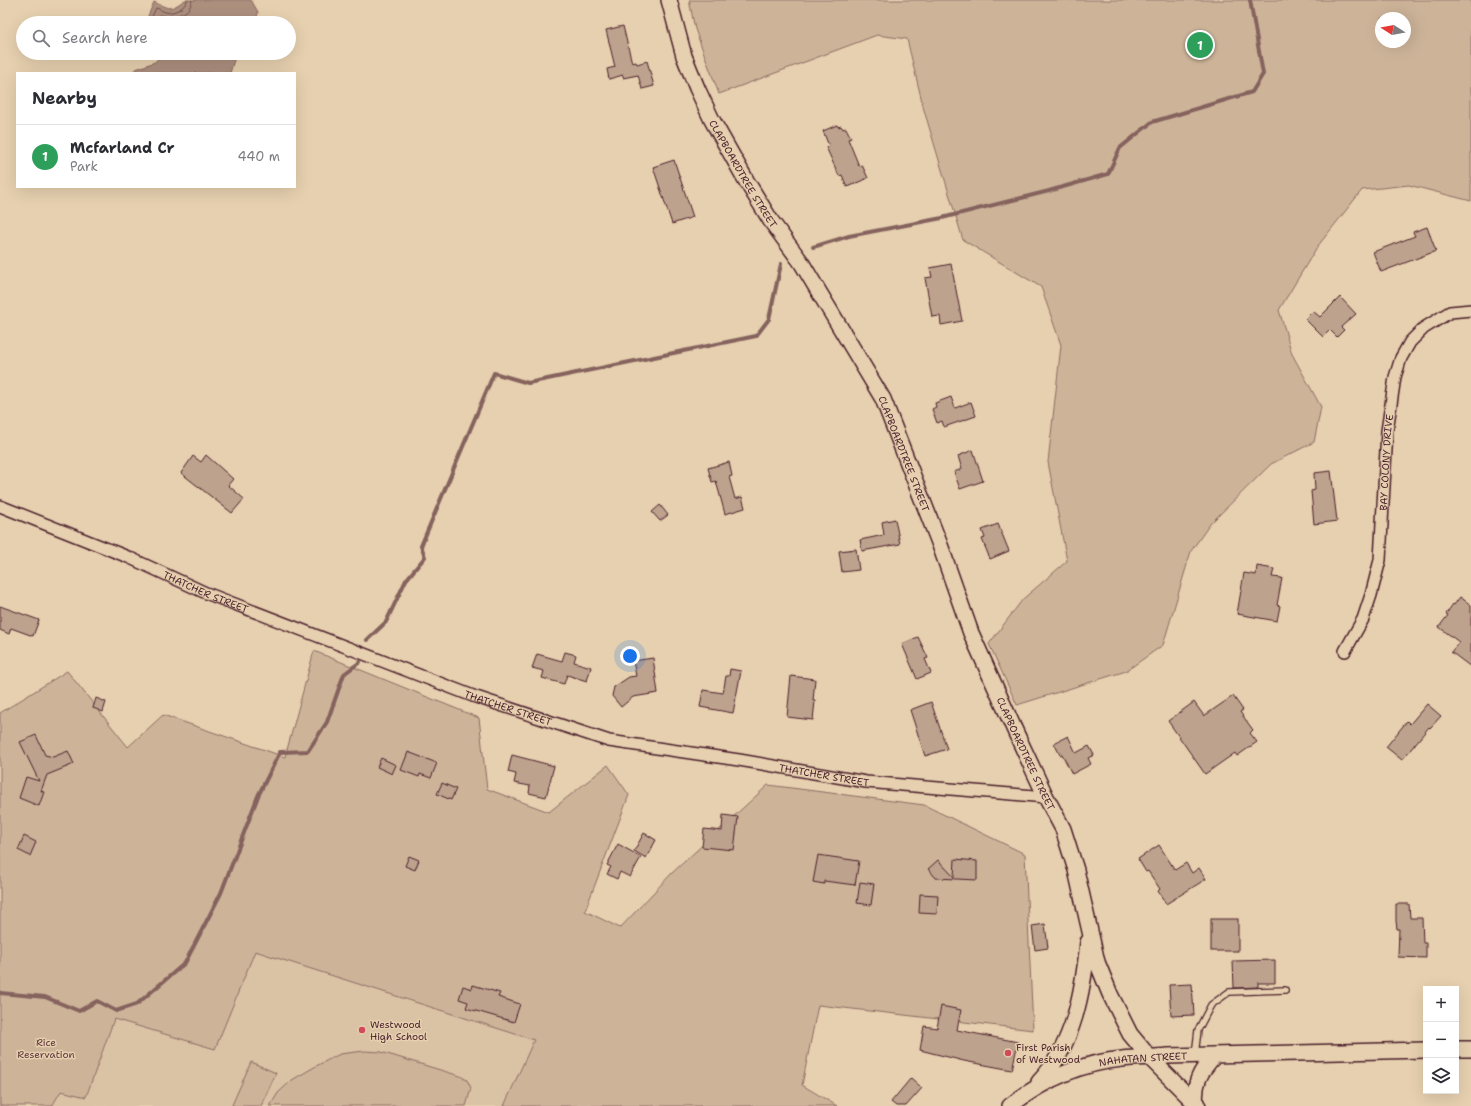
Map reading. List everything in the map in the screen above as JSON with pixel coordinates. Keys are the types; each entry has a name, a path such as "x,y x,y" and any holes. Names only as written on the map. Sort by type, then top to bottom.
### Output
{"main road":[{"name":"CLAPBOARDTREE STREET","path":"669,0 684,56 712,120 747,182 771,221 801,262 883,399 940,545 972,633 1046,798 1063,829 1074,863 1097,962 1113,1001 1130,1034 1150,1058 1197,1105"},
{"name":"CLAPBOARDTREE STREET","path":"1031,1090 1049,1072 1058,1058 1079,1005 1090,931"},
{"path":"1459,1049 1471,1049"},
{"name":"NAHATAN STREET","path":"1010,1106 1031,1090 1066,1072 1097,1063 1123,1058 1423,1050"},
{"path":"1197,1105 1195,1093 1198,1080 1208,1062 1215,1055"}],"street":[{"name":"BAY COLONY DRIVE","path":"1345,651 1363,619 1372,595 1380,560 1387,431 1395,377 1401,358 1410,342 1424,328 1450,312 1471,310"},
{"name":"THATCHER STREET","path":"0,506 128,557 211,595 473,696 609,741 739,760 866,782 1046,798"}],"lane":[{"path":"1195,1056 1198,1030 1211,1006 1229,992 1285,990"}],"shaded area":[{"name":"Westwood High School","path":"255,951 534,1040 504,1106 52,1106 61,1091 86,1097 114,1019 215,1049"}],"green space":[{"path":"689,0 1471,0 1471,201 1409,185 1362,190 1317,247 1279,310 1292,354 1321,407 1314,442 1271,464 1210,524 1191,551 1163,645 1126,671 1017,705 989,644 1023,599 1067,561 1048,462 1061,345 1041,287 963,240 924,110 907,39 877,35 719,94 695,29"},
{"name":"Rice Reservation","path":"314,651 479,718 487,789 549,812 608,765 629,795 585,911 620,928 672,873 768,785 924,805 1025,854 1033,1030 818,1005 802,1085 837,1106 504,1106 534,1040 255,951 215,1049 114,1019 86,1097 61,1091 52,1106 0,1106 0,713 67,671 128,747 163,715 285,757"},
{"path":"364,1051 381,1052 460,1076 467,1080 471,1088 466,1106 270,1106 278,1093 292,1080 340,1054"},
{"path":"251,1062 276,1073 261,1106 232,1105"}],"water":[{"path":"185,0 251,0 258,12 257,16 148,16 154,2 167,8 176,6"},
{"path":"157,60 234,60 230,72 132,72 136,69"}],"building":[{"path":"623,26 632,63 636,62 637,64 647,61 654,86 642,89 638,75 623,78 623,75 609,79 607,69 615,67 606,30"},
{"path":"837,125 838,127 841,126 843,129 846,128 851,138 848,139 859,166 862,165 868,178 847,187 842,175 839,176 826,147 829,146 823,131"},
{"path":"674,160 693,217 672,224 653,167"},
{"path":"1427,227 1436,251 1381,272 1373,252 1415,236 1413,232"},
{"path":"951,264 962,321 941,325 940,316 932,317 925,278 932,277 930,268"},
{"path":"1340,297 1356,314 1341,327 1344,330 1337,337 1330,330 1323,337 1305,319 1313,311 1320,317"},
{"path":"951,397 955,408 971,402 976,416 944,427 942,421 937,423 932,409 936,407 935,403"},
{"path":"973,450 983,481 960,489 954,472 962,469 958,456"},
{"path":"206,455 233,479 228,485 244,499 232,513 181,473 193,456 201,462"},
{"path":"729,462 732,476 729,477 735,499 742,497 745,508 725,514 716,481 712,482 708,468"},
{"path":"1331,471 1337,521 1314,524 1311,491 1315,490 1314,473"},
{"path":"660,505 668,515 660,521 652,512"},
{"path":"895,519 900,544 862,551 860,540 884,535 882,522"},
{"path":"998,524 1009,551 990,559 982,539 985,538 982,530"},
{"path":"856,549 859,570 842,572 839,551"},
{"path":"1257,566 1274,569 1272,577 1282,578 1277,605 1280,606 1277,621 1237,614 1244,573 1256,575"},
{"path":"1460,597 1471,605 1471,667 1451,652 1459,642 1439,627 1448,615 1446,614 1453,604 1454,605"},
{"path":"0,606 39,620 33,636 11,628 9,634 0,630"},
{"path":"918,637 928,658 925,659 931,673 917,679 902,644"},
{"path":"565,652 576,655 574,662 591,667 587,681 567,675 564,684 542,678 544,671 532,668 537,654 562,661"},
{"path":"653,658 658,693 633,697 621,707 612,696 614,687 629,677 636,676 633,661"},
{"path":"730,669 741,671 733,713 700,707 703,690 723,693 726,676 729,676"},
{"path":"791,676 815,679 813,720 787,717"},
{"path":"1233,696 1243,710 1240,712 1253,730 1250,733 1257,742 1237,756 1235,753 1205,774 1168,721 1194,702 1204,716"},
{"path":"96,698 106,702 103,712 93,708"},
{"path":"931,702 947,749 925,756 910,710"},
{"path":"1427,704 1441,716 1430,728 1429,727 1402,760 1386,747 1407,721 1410,724"},
{"path":"36,735 45,755 53,757 68,751 74,764 47,775 41,791 44,792 39,806 19,798 26,777 39,781 20,742"},
{"path":"1068,736 1076,753 1089,746 1094,755 1088,758 1091,764 1072,774 1062,754 1060,755 1054,743"},
{"path":"408,752 437,763 431,778 420,774 419,777 401,770"},
{"path":"512,755 554,766 546,797 529,793 530,786 514,783 516,774 508,772"},
{"path":"381,758 396,765 392,774 377,767"},
{"path":"442,783 456,789 451,800 437,794"},
{"path":"723,815 738,817 734,850 702,847 704,829 722,831"},
{"path":"644,833 656,840 646,858 634,851"},
{"path":"24,836 36,842 30,856 18,850"},
{"path":"618,844 641,857 630,877 620,872 617,879 607,874 611,867 607,865"},
{"path":"1159,845 1175,870 1186,863 1192,873 1199,868 1206,879 1166,904 1158,891 1160,889 1148,871 1146,872 1138,859"},
{"path":"818,855 859,861 855,885 824,881 824,884 813,882"},
{"path":"409,856 419,860 415,870 405,866"},
{"path":"955,859 977,861 977,880 936,878 928,869 938,860 954,877"},
{"path":"860,882 874,884 871,905 857,903"},
{"path":"920,894 938,895 937,914 919,913"},
{"path":"1396,904 1409,904 1410,918 1422,918 1423,943 1426,943 1426,958 1398,957 1399,929 1397,929 1396,921"},
{"path":"1211,919 1238,919 1238,951 1211,951"},
{"path":"1045,924 1048,948 1035,950 1032,926"},
{"path":"1275,960 1275,983 1258,983 1258,987 1234,988 1233,961"},
{"path":"1192,984 1194,1015 1171,1016 1169,985"},
{"path":"473,985 500,993 498,997 520,1004 514,1022 466,1008 468,1002 459,999 463,986 472,989"},
{"path":"941,1006 961,1010 957,1030 1018,1042 1012,1070 964,1061 920,1050 924,1026 937,1028"},
{"path":"911,1078 922,1088 906,1106 896,1106 891,1102"}],"waterway":[{"path":"813,247 849,236 942,218 1049,191 1108,174 1120,148 1152,122 1252,92 1263,74 1250,0"},
{"path":"367,640 386,622 406,580 425,557 421,546 494,373 528,383 756,336 769,319 781,264"},
{"path":"0,993 45,997 79,1011 97,1001 116,1011 137,1004 185,963 221,893 258,796 280,752 308,751 327,722 344,674 360,662"}],"place":[{"name":"Mcfarland Cr","path":"1200,45"},
{"name":"Westwood High School","path":"362,1030"},
{"name":"First Parish of Westwood","path":"1008,1053"}]}
